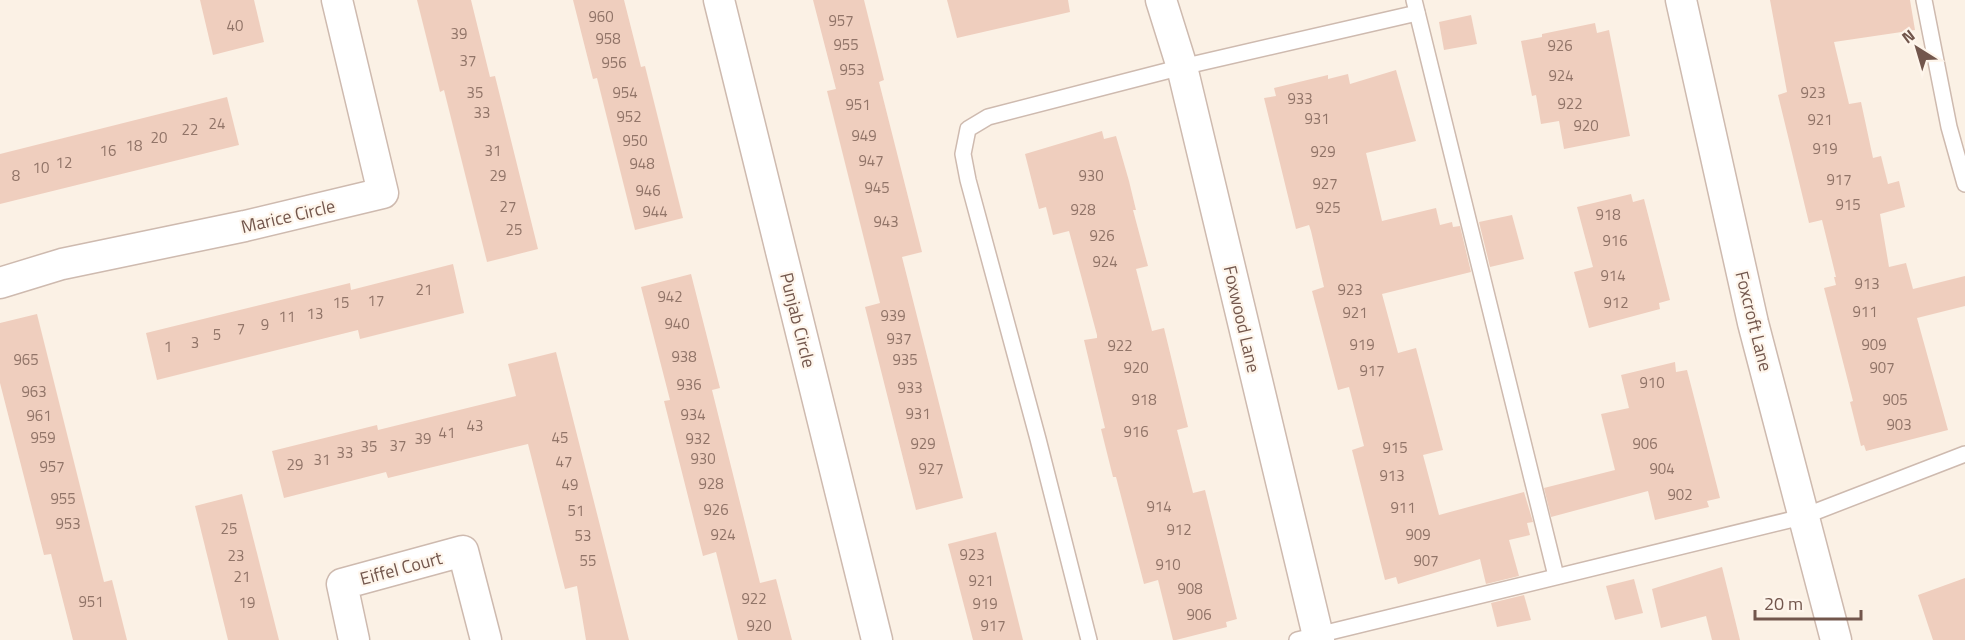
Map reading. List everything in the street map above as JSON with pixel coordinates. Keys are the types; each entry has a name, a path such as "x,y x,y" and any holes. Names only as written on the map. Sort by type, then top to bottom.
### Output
{"street":[{"name":"Marice Circle","path":"0,284 62,264 245,226 383,193 337,0"},
{"name":"Punjab Circle","path":"719,0 877,640"},
{"name":"Foxwood Lane","path":"1161,0 1182,67 1311,638"},
{"name":"Foxcroft Lane","path":"1681,0 1753,323 1836,640"},
{"name":"Eiffel Court","path":"354,640 342,584 463,551 486,640"}],"lane":[{"path":"1924,0 1949,127 1965,184"},
{"path":"1089,640 1038,439 968,180 963,154 968,129 988,117 1415,6 1556,576"},
{"path":"1311,638 1802,517 1965,454"}],"building":[{"path":"200,0 254,0 264,42 213,55"},
{"path":"417,0 471,0 490,77 495,76 538,249 487,262 444,90 440,92"},
{"path":"573,0 624,0 641,67 645,66 683,218 635,230 597,78 593,79"},
{"path":"813,0 864,0 884,80 879,82 922,252 902,257 963,498 916,510 865,307 880,303 827,91 836,89"},
{"path":"947,0 1068,0 1070,12 957,38"},
{"path":"1770,0 1910,0 1915,30 1834,42 1849,104 1861,102 1873,158 1881,156 1888,184 1899,181 1905,207 1880,214 1889,267 1906,263 1913,289 1965,276 1965,306 1917,318 1948,430 1866,451 1864,445 1861,446 1850,402 1853,401 1824,288 1836,285 1834,277 1836,277 1822,220 1809,223 1778,95 1787,92"},
{"path":"1471,15 1477,44 1444,50 1439,22"},
{"path":"1595,23 1597,33 1609,30 1630,136 1564,149 1559,121 1541,124 1536,95 1532,96 1521,41 1542,37 1542,34"},
{"path":"1396,70 1416,141 1366,153 1382,221 1436,208 1440,225 1452,222 1453,227 1460,226 1471,272 1382,294 1398,353 1416,348 1443,450 1423,455 1439,515 1524,492 1533,522 1527,523 1530,535 1509,540 1519,576 1486,584 1480,559 1398,584 1396,577 1385,580 1352,450 1364,446 1349,387 1338,390 1312,291 1324,287 1311,231 1309,225 1296,229 1264,98 1276,96 1274,88 1328,75 1328,79 1348,74 1350,84"},
{"path":"227,97 239,145 0,204 0,154"},
{"path":"1102,131 1104,139 1116,136 1129,181 1136,210 1133,210 1148,266 1136,269 1152,331 1164,328 1188,427 1177,430 1193,493 1205,490 1237,619 1226,622 1227,627 1176,640 1173,640 1158,580 1144,584 1116,477 1113,477 1101,429 1105,428 1084,340 1097,338 1097,335 1069,231 1053,235 1046,207 1039,209 1025,154"},
{"path":"1631,194 1633,202 1644,199 1670,300 1659,303 1660,309 1589,328 1574,272 1593,267 1577,207"},
{"path":"1512,215 1524,259 1490,267 1479,222"},
{"path":"453,264 464,313 360,339 358,330 157,380 146,333 350,283 351,290"},
{"path":"691,274 720,388 712,390 760,583 776,579 792,640 738,640 716,552 703,556 664,401 670,400 641,287"},
{"path":"37,314 104,582 112,580 127,640 73,640 51,554 44,555 0,383 0,323"},
{"path":"556,352 629,640 586,640 577,586 565,589 528,444 388,478 386,472 284,498 272,451 377,425 378,430 516,396 508,364"},
{"path":"1675,362 1676,372 1687,370 1720,498 1707,501 1709,507 1655,520 1648,491 1551,517 1544,488 1615,470 1601,414 1629,408 1621,375"},
{"path":"242,494 279,640 228,640 195,506"},
{"path":"996,532 1023,640 973,640 948,544"},
{"path":"1722,567 1740,640 1712,640 1706,616 1661,628 1652,589"},
{"path":"1965,578 1965,640 1933,640 1918,595"},
{"path":"1634,579 1643,613 1615,620 1606,586"},
{"path":"1524,595 1531,620 1497,627 1491,603"}]}
